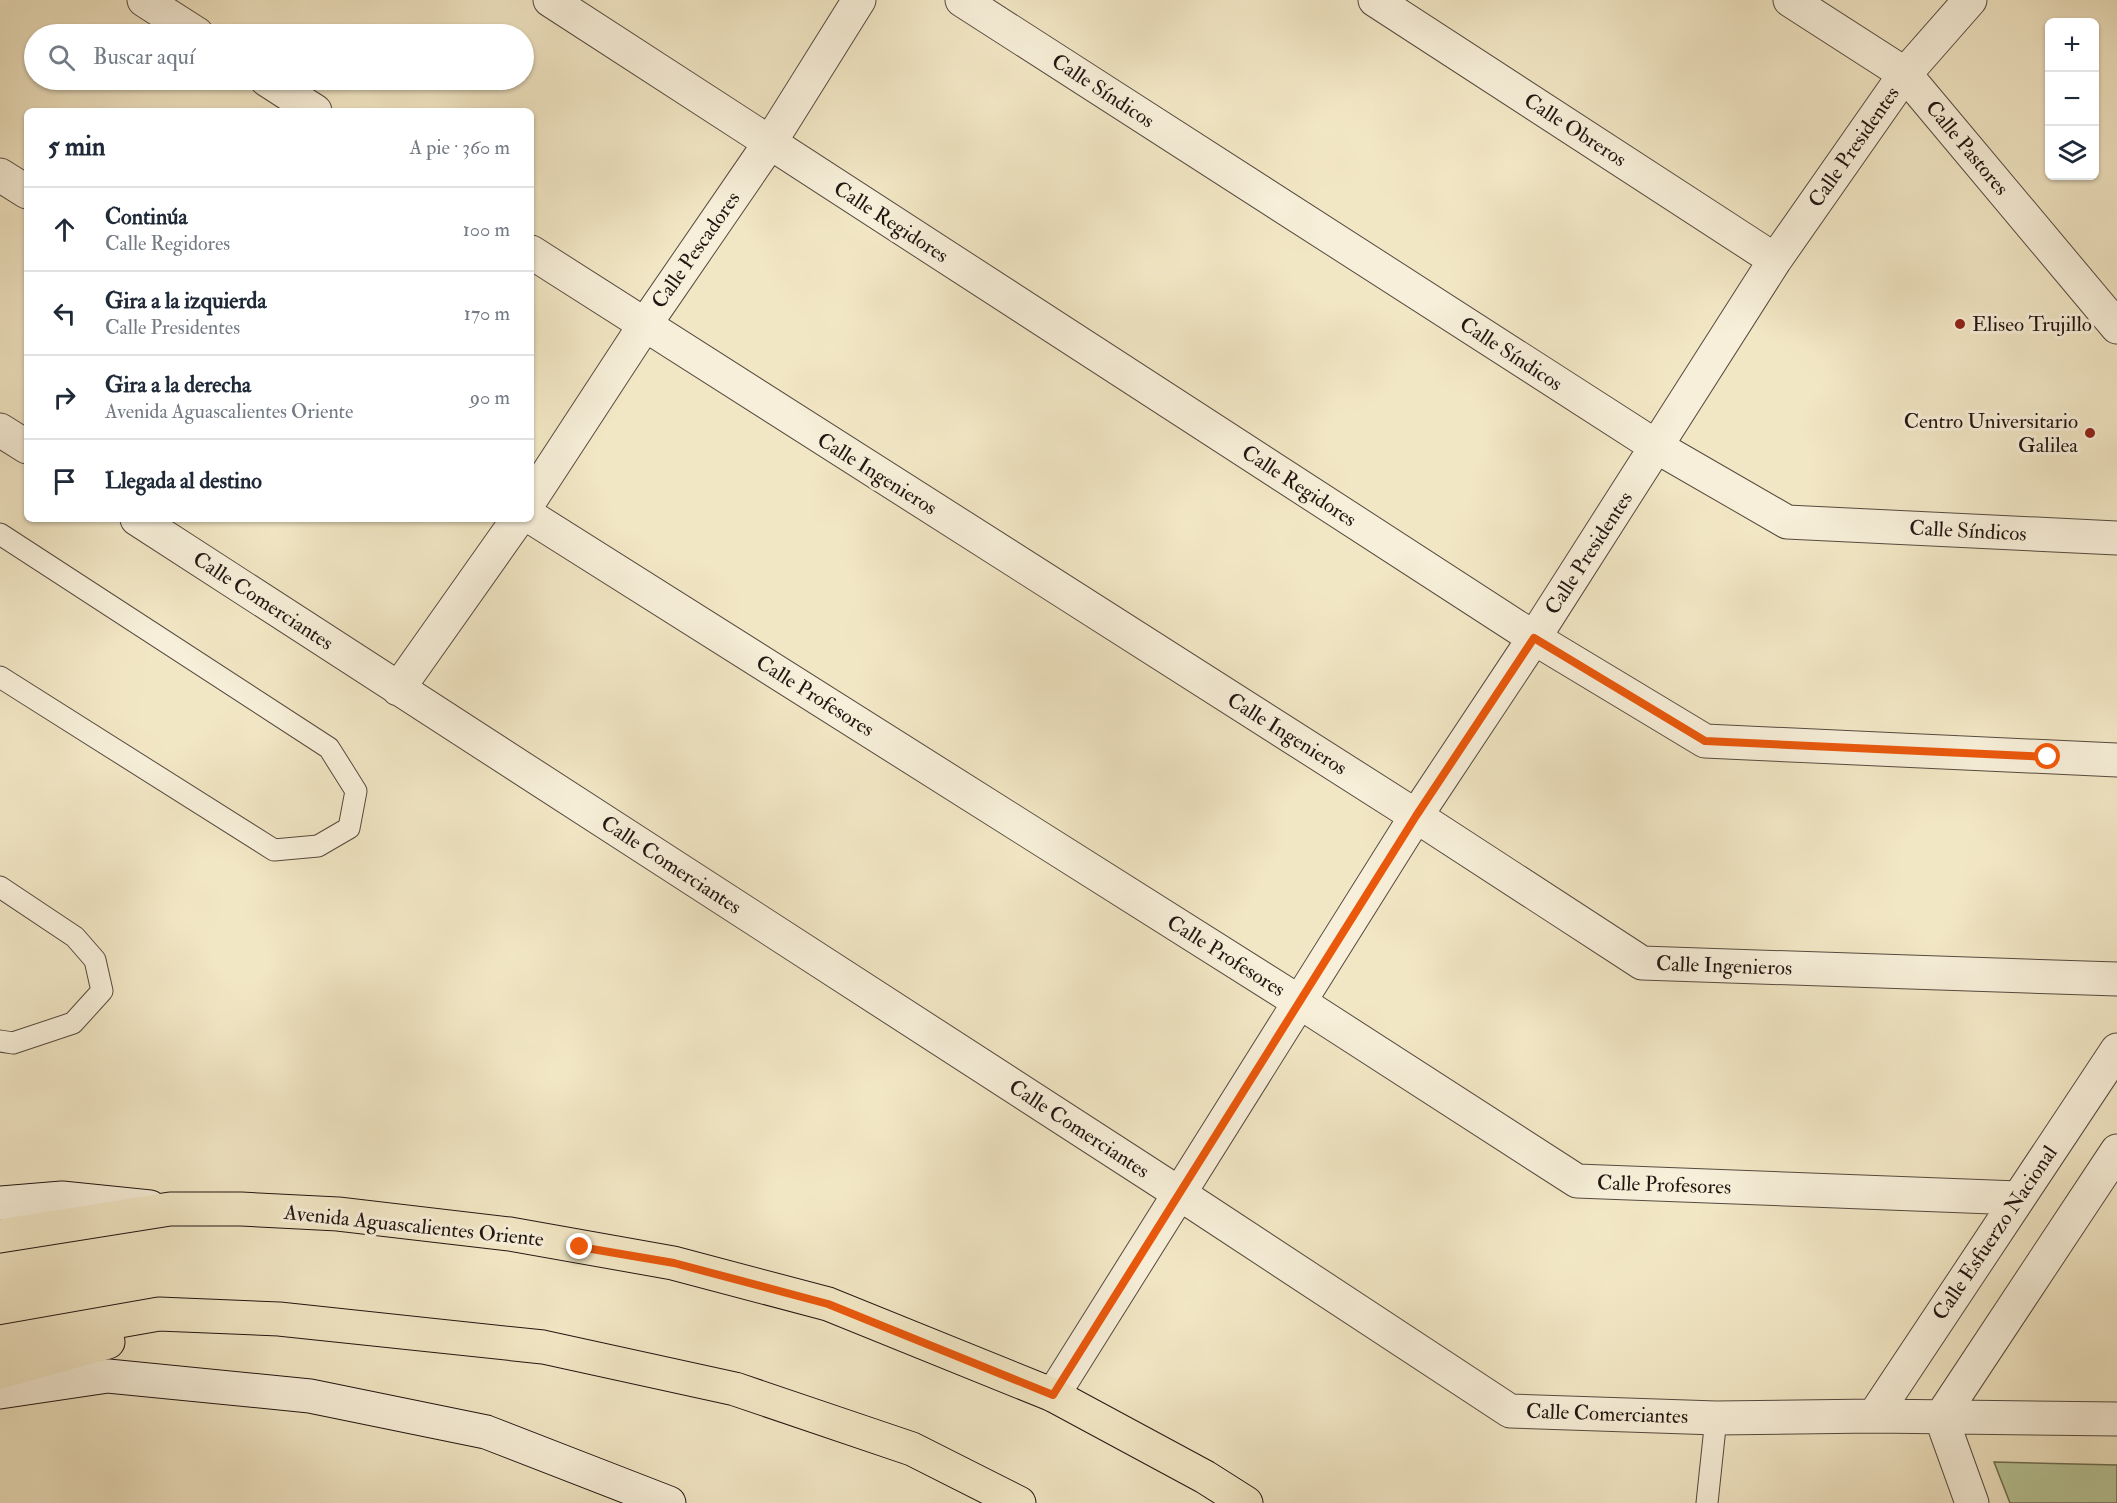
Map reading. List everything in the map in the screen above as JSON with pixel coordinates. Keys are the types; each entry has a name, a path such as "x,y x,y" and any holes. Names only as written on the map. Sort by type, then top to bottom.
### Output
{"main road":[{"name":"Avenida Aguascalientes Oriente","path":"0,1236 170,1209 241,1209 338,1214 510,1234 674,1263 828,1304 1053,1395 1246,1503"},
{"path":"0,1342 159,1314 279,1318 543,1347 735,1389 912,1449 1019,1503"},
{"path":"0,1372 201,1317"}],"street":[{"path":"144,0 181,24"},
{"name":"Calle Regidores","path":"550,0 1534,638 1705,741 2117,760"},
{"name":"Calle Pescadores","path":"534,494 644,326 769,144 859,0"},
{"name":"Calle Síndicos","path":"962,0 1657,447 1787,522 2117,538"},
{"name":"Calle Obreros","path":"1375,0 1775,260"},
{"name":"Calle Pastores","path":"1790,0 1905,74 2117,327"},
{"name":"Calle Presidentes","path":"1053,1395 1416,816 1534,638 1775,260 1905,74 1970,0"},
{"path":"282,90 310,108"},
{"path":"0,175 24,190"},
{"name":"Calle Ingenieros","path":"534,254 1416,816 1642,963 2117,979"},
{"path":"0,430 24,445"},
{"name":"Calle Profesores","path":"534,519 1300,1003 1577,1181 2018,1198"},
{"name":"Calle Comerciantes","path":"142,522 1180,1194 1510,1411 1716,1418 1874,1416 2117,1419"},
{"path":"398,689 516,522"},
{"name":"Calle Esfuerzo Nacional","path":"1874,1416 2117,1050"},
{"path":"1972,1503 1941,1417 2117,1152"},
{"path":"0,1203 62,1198 170,1209"},
{"path":"0,1392 108,1376 310,1396 486,1432 669,1503"}],"lane":[{"path":"0,534 329,748 356,791 348,828 318,846 274,850 0,677"},
{"path":"0,887 75,937 95,960 102,992 73,1023 13,1044 0,1041"},
{"path":"1707,1503 1716,1418"}],"green space":[{"path":"1994,1462 2117,1465 2117,1503 2010,1503"}],"place":[{"name":"Eliseo Trujillo","path":"1960,324"},
{"name":"Centro Universitario Galilea","path":"2090,433"}],"route":[{"path":"580,1247 674,1263 828,1304 1053,1395 1416,816 1534,638 1705,741 2048,757"}]}
